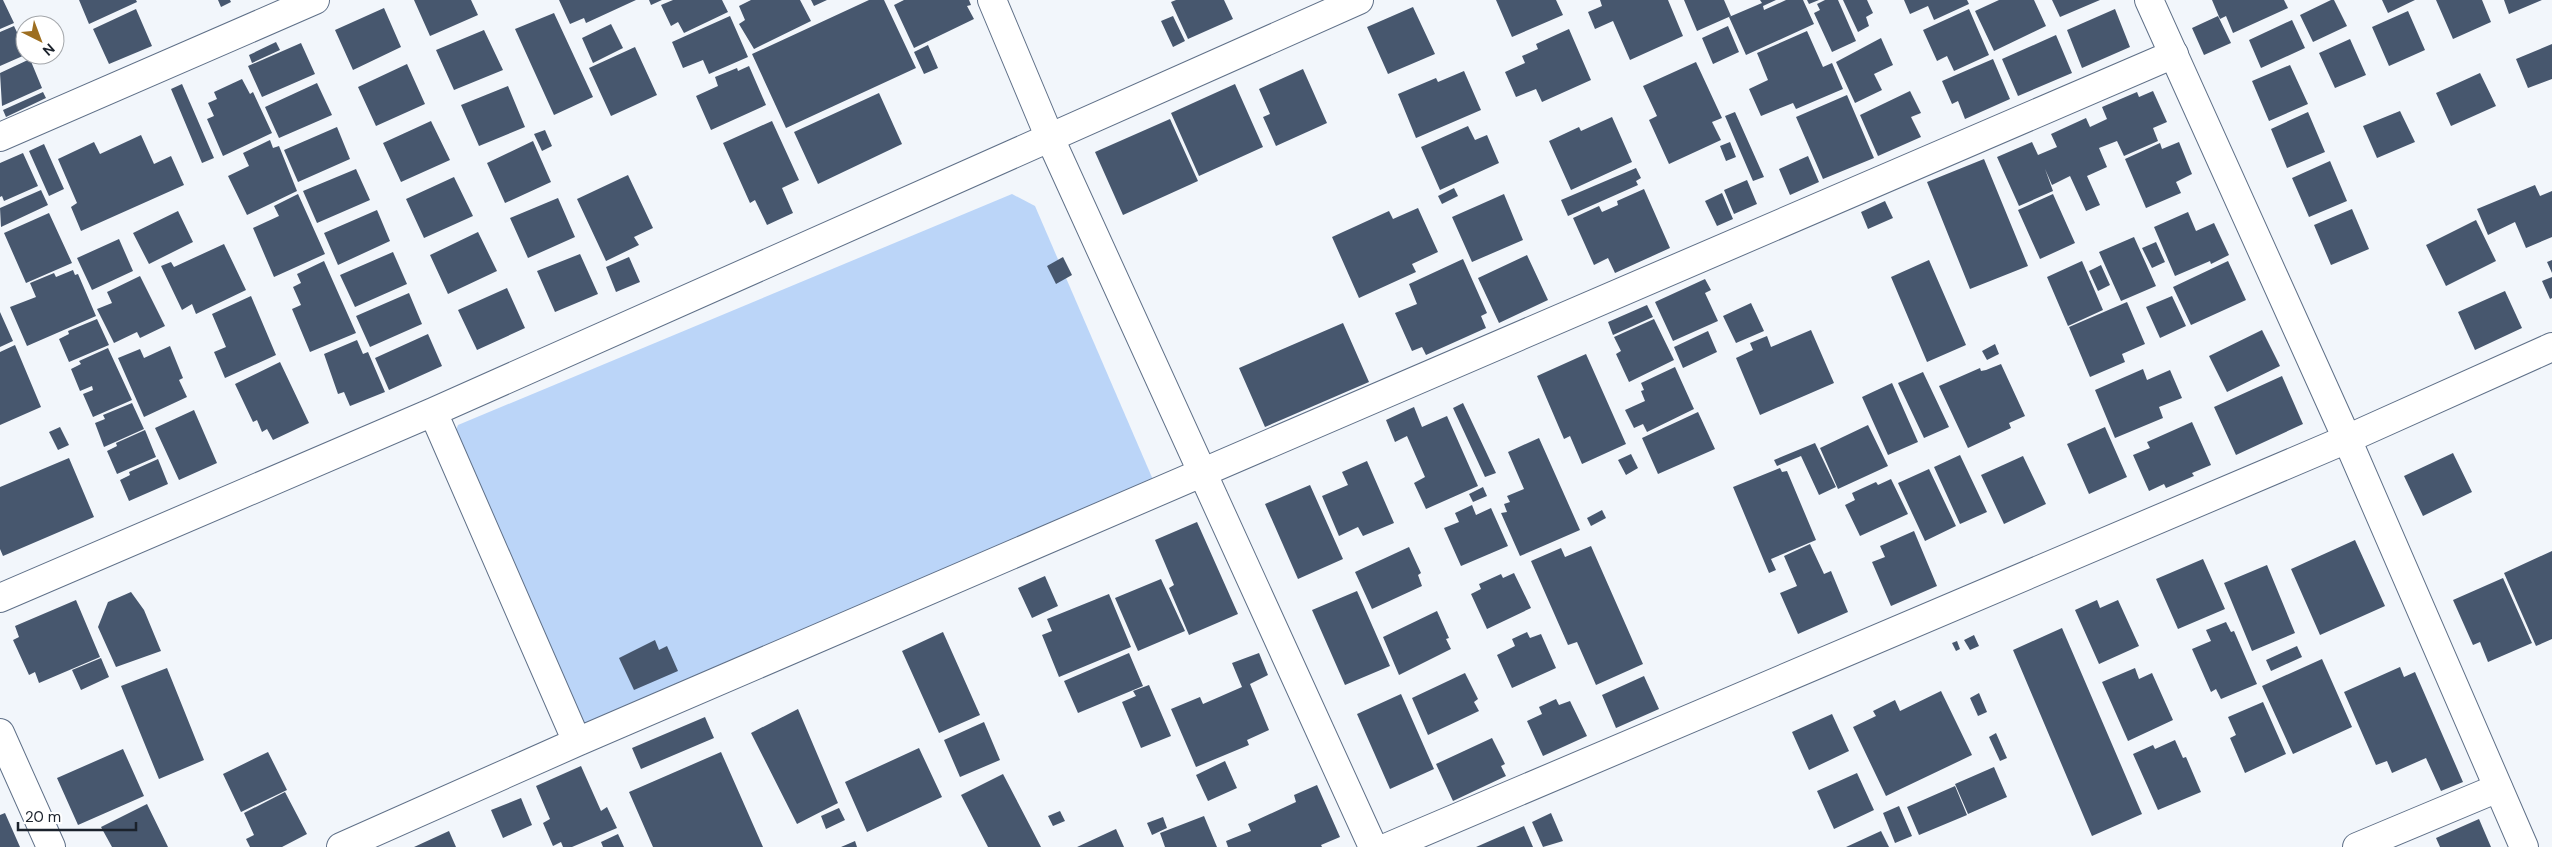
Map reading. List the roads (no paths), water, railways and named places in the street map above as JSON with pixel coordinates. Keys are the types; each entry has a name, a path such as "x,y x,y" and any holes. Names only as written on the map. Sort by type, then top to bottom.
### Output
{"street":[{"path":"0,137 315,0"},
{"path":"992,0 1049,136 1201,474 1373,847"},
{"path":"0,598 434,412 1049,136 1358,0"},
{"path":"2149,0 2347,439 2524,847"},
{"path":"341,847 577,742 2174,54"},
{"path":"1388,847 2347,439 2552,347"},
{"path":"434,412 577,742"},
{"path":"0,733 51,847"},
{"path":"2357,847 2498,788"}]}
